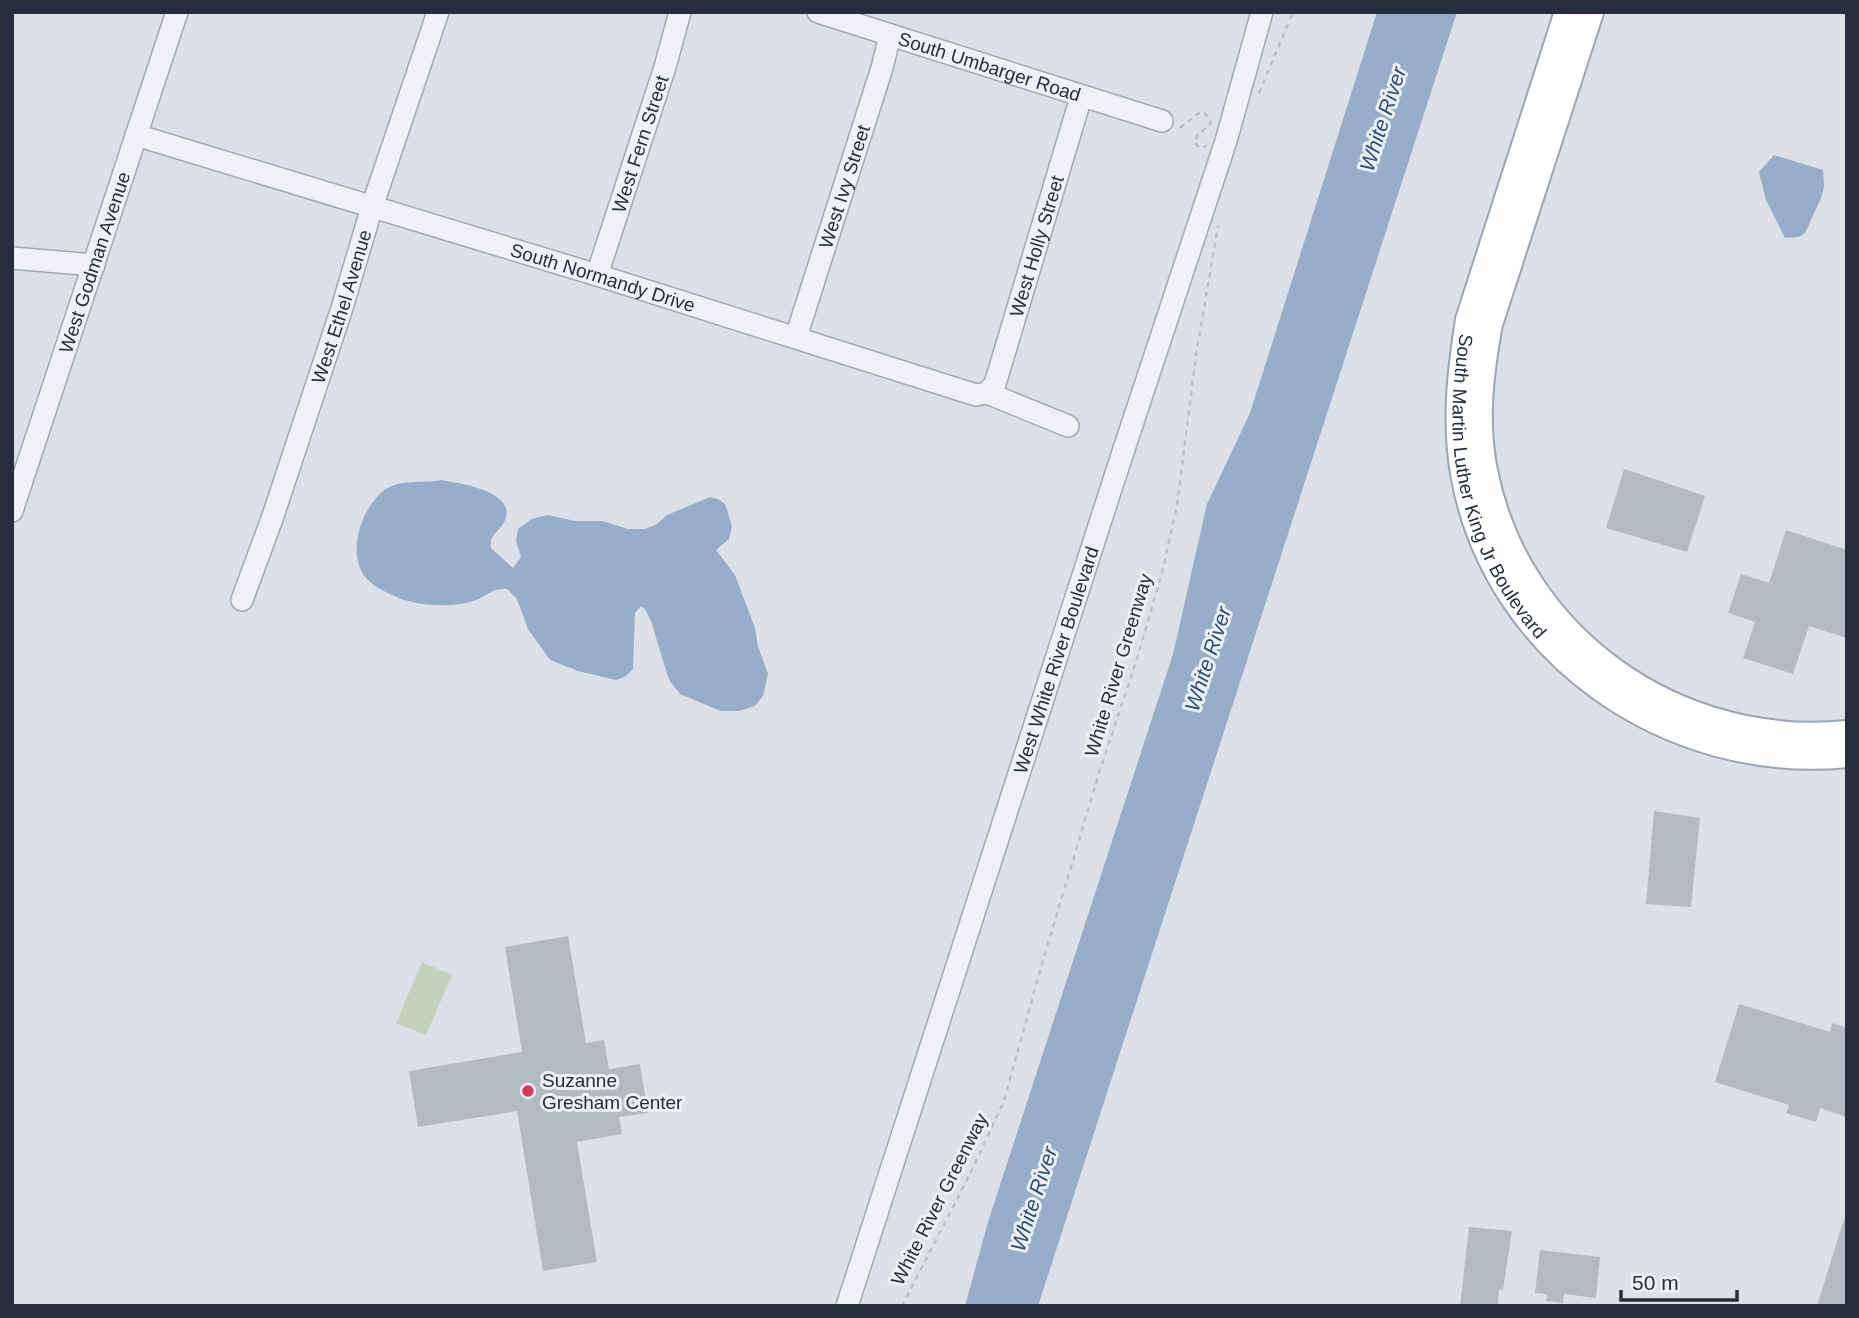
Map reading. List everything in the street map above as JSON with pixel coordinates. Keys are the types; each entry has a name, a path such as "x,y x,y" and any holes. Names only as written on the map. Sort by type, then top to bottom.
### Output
{"main road":[{"name":"South Martin Luther King Jr Boulevard","path":"1568,12 1469,320 1462,366 1459,438 1472,509 1501,578 1540,631 1575,668 1605,692 1675,730 1744,751 1782,756 1818,757 1847,754"},
{"name":"South Martin Luther King Jr Boulevard","path":"1590,12 1489,324 1481,368 1479,436 1483,470 1499,525 1518,567 1541,601 1580,644 1616,675 1683,711 1726,726 1784,736 1847,734"}],"street":[{"name":"West Godman Avenue","path":"12,511 177,12"},
{"name":"West Ethel Avenue","path":"242,600 273,516 438,12"},
{"name":"West Fern Street","path":"597,275 665,68 680,12"},
{"name":"South Umbarger Road","path":"818,12 1162,121"},
{"name":"West White River Boulevard","path":"847,1306 1226,141 1262,12"},
{"name":"West Ivy Street","path":"796,337 882,68 890,35"},
{"name":"West Holly Street","path":"987,394 995,384 1081,97"},
{"name":"South Normandy Drive","path":"136,135 597,275 976,395 987,394 1068,426"},
{"path":"12,258 94,265"}],"path":[{"path":"1258,96 1293,12"},
{"path":"1162,121 1175,130 1197,114 1204,113 1211,123 1194,142 1200,148 1216,138 1226,141"},
{"name":"White River Greenway","path":"902,1306 1004,1101 1048,941 1139,652 1162,573 1177,506 1196,355 1220,214"}],"green space":[{"path":"422,962 452,975 426,1035 396,1023"}],"water":[{"name":"White River","path":"1377,12 1457,12 1038,1306 965,1306 988,1222 1173,654 1207,504 1250,413"},
{"path":"1774,155 1823,170 1824,187 1821,198 1805,233 1799,237 1785,238 1766,200 1759,172"},
{"path":"441,480 486,491 504,504 507,513 503,524 492,538 491,548 513,568 521,557 516,541 518,529 532,519 548,515 575,521 602,521 628,529 645,529 657,524 667,515 710,497 718,499 725,504 732,526 729,539 716,550 735,575 755,628 768,674 763,696 755,706 739,711 721,711 680,694 669,680 651,621 641,606 635,613 633,669 625,677 616,680 578,671 550,660 528,629 517,599 507,589 497,589 465,603 436,605 407,601 370,582 362,572 357,548 362,522 375,499 383,491 397,484"}],"building":[{"path":"1624,469 1705,496 1687,552 1606,528"},
{"path":"1786,530 1847,550 1847,638 1809,626 1793,674 1743,658 1755,622 1728,613 1741,574 1769,583"},
{"path":"1654,811 1700,818 1691,907 1646,904"},
{"name":"Suzanne Gresham Center","path":"568,936 586,1043 604,1040 609,1069 640,1064 648,1113 619,1117 622,1134 577,1142 597,1262 543,1271 517,1111 418,1127 409,1071 522,1052 505,947"},
{"path":"1739,1004 1830,1032 1832,1023 1847,1028 1847,1117 1820,1108 1816,1122 1786,1113 1789,1105 1715,1082"},
{"path":"1844,1219 1847,1220 1847,1306 1817,1306"},
{"path":"1469,1227 1512,1231 1503,1290 1499,1289 1498,1306 1460,1306"},
{"path":"1540,1250 1600,1257 1596,1298 1564,1294 1563,1303 1546,1301 1547,1294 1535,1293"}],"place":[{"name":"Suzanne Gresham Center","path":"528,1091"}]}
